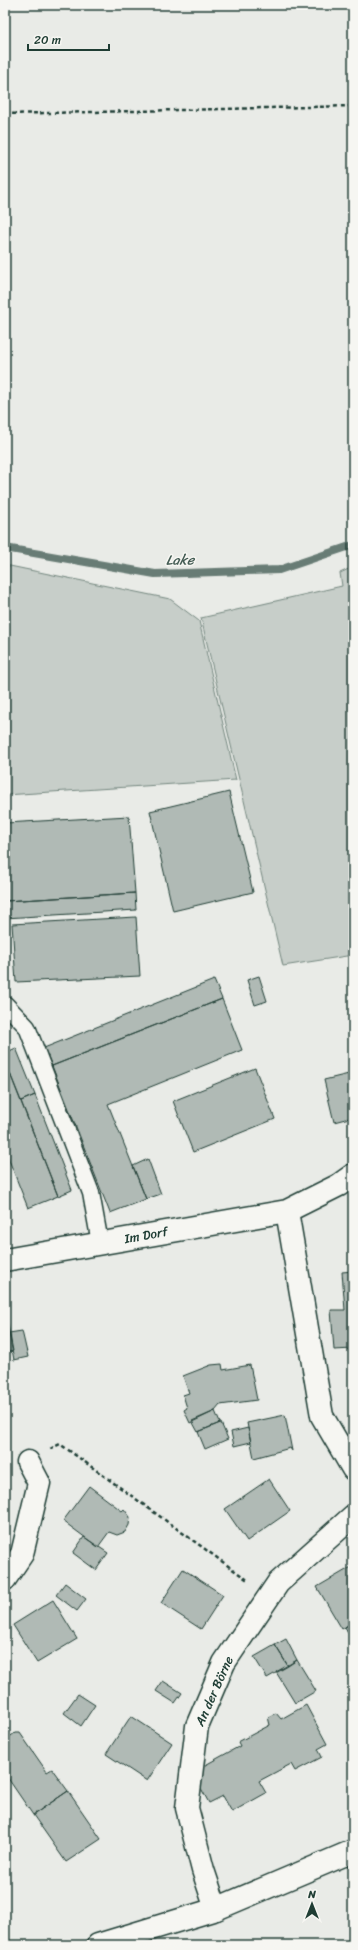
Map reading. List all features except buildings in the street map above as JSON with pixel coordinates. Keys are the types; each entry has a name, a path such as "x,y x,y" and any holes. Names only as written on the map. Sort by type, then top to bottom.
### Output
{"street":[{"name":"Im Dorf","path":"5,1260 287,1211 339,1185 353,1175"},
{"path":"287,1211 322,1416 353,1470"},
{"path":"5,1580 22,1554 39,1483 28,1462"},
{"name":"An der Börne","path":"216,1909 203,1870 187,1808 197,1726 224,1662 278,1583 353,1516"},
{"path":"98,1945 216,1909 353,1851"}],"lane":[{"path":"5,1004 27,1027 91,1193 100,1243"}],"path":[{"path":"5,114 353,106"},
{"path":"28,1462 60,1444 270,1596"}],"shaded area":[{"path":"5,565 170,599 199,621 236,780 5,795"},
{"path":"353,567 353,955 283,966 201,618 342,586 340,573"}],"waterway":[{"name":"Lake","path":"5,548 155,574 279,570 353,545"}]}
